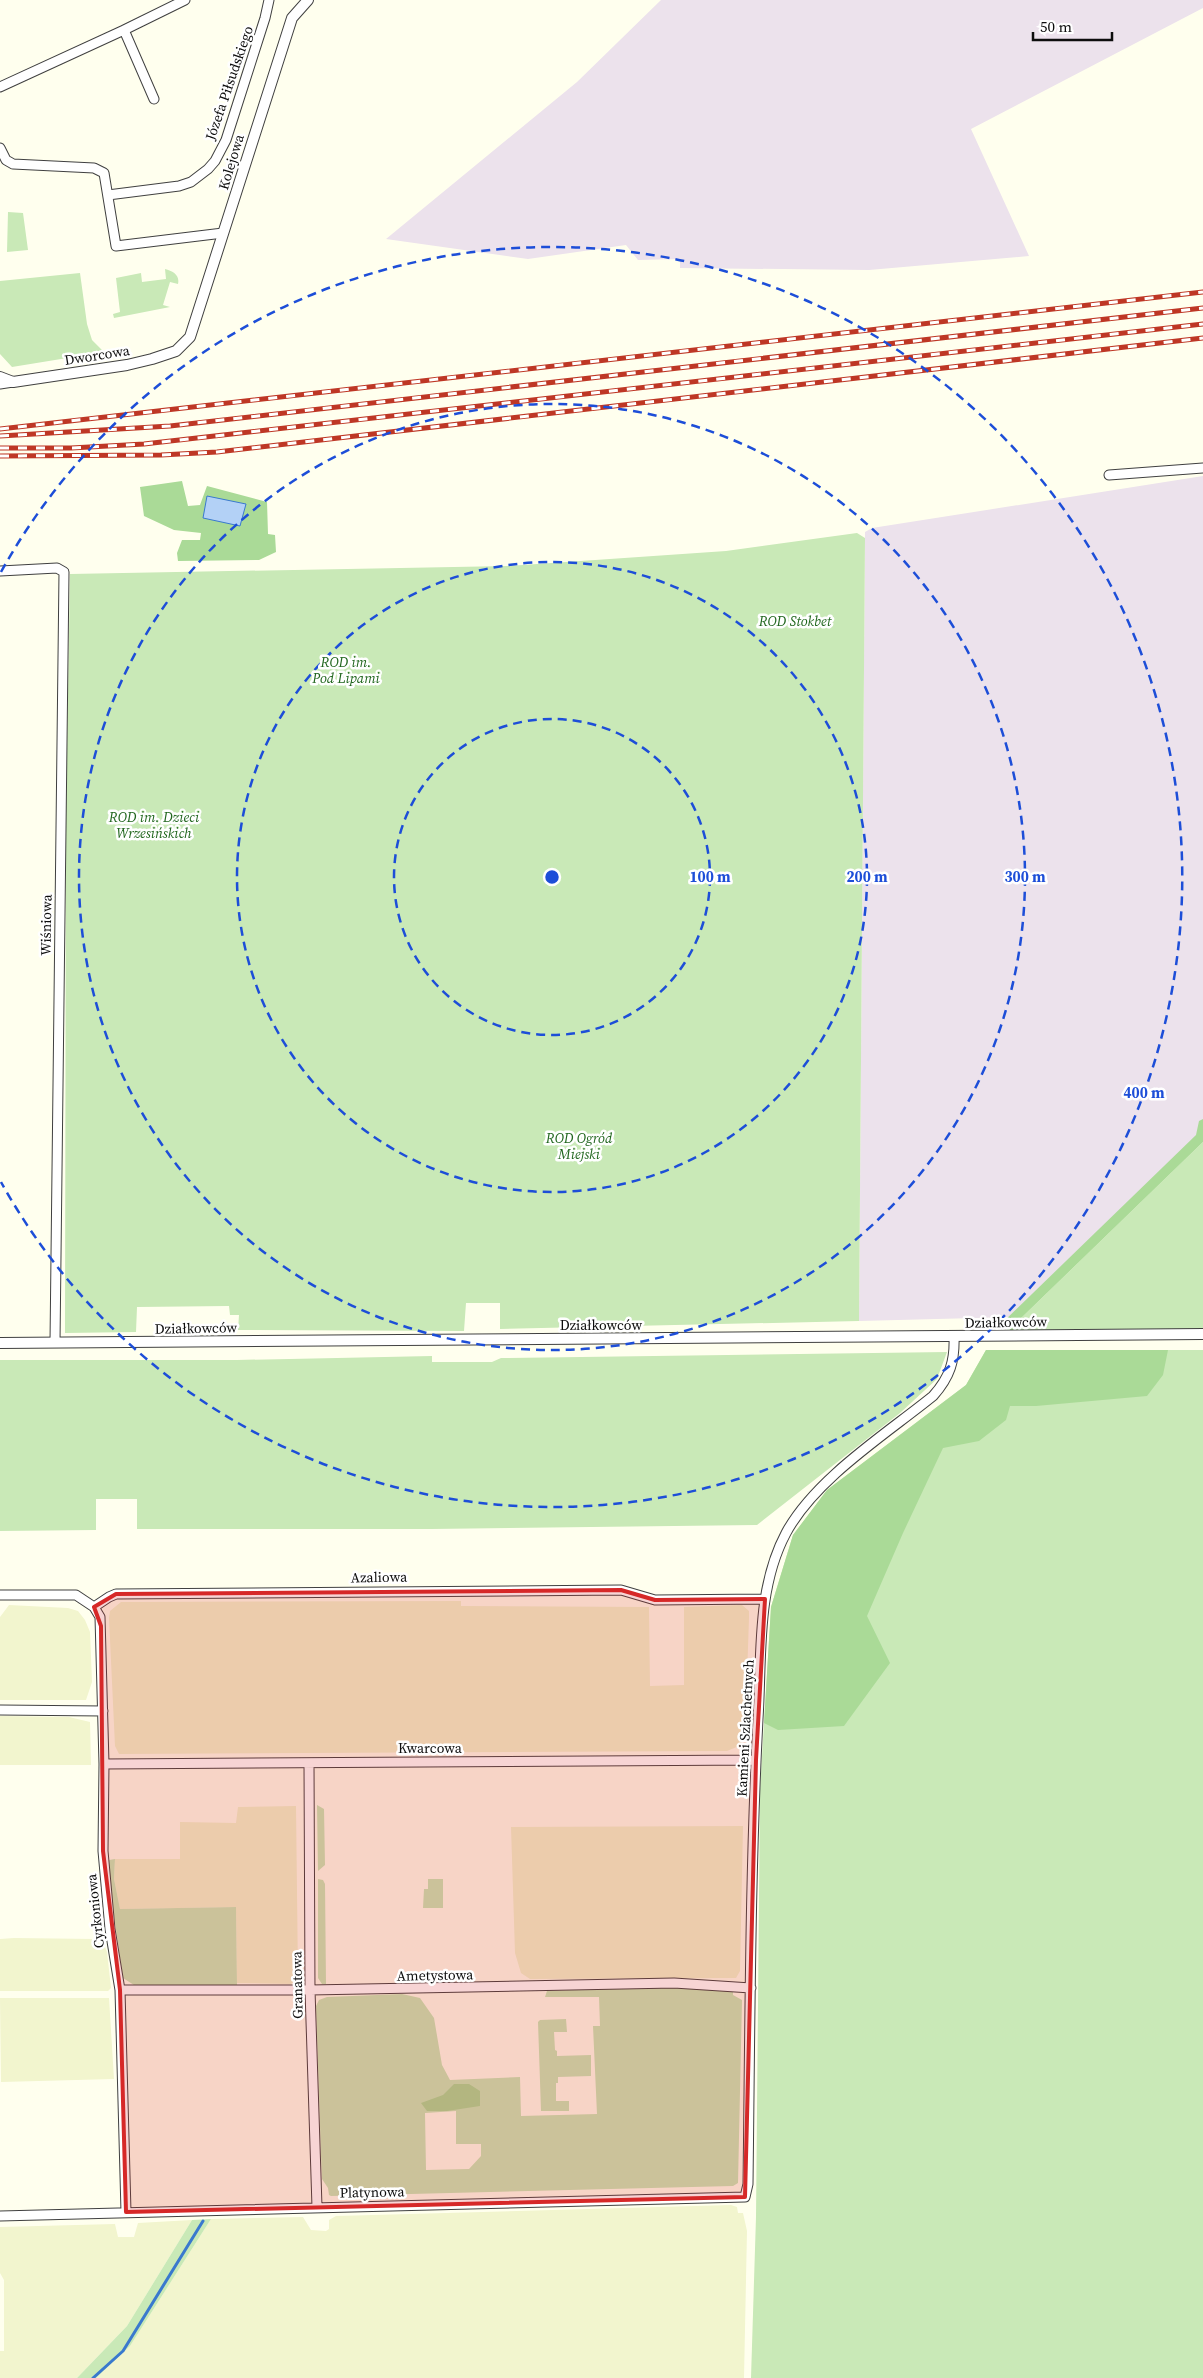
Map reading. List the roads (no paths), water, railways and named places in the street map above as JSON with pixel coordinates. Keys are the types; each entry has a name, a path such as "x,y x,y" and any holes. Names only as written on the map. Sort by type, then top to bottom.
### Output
{"street":[{"path":"0,86 185,0"},
{"name":"Józefa Piłsudskiego","path":"108,195 179,186 200,176 215,161 226,140 266,18 269,0"},
{"name":"Kolejowa","path":"190,337 292,18 308,0"},
{"path":"124,30 154,99"},
{"path":"0,148 6,160 13,164 99,170 105,176 116,246 223,233"},
{"name":"Dworcowa","path":"0,384 122,366 152,359 176,351 190,337"},
{"path":"0,377 13,382"},
{"path":"1109,475 1203,468"},
{"name":"Wiśniowa","path":"0,571 57,568 64,572 55,1342"},
{"name":"Działkowców","path":"0,1343 1203,1334"},
{"name":"Kamieni Szlachetnych","path":"745,2197 748,2184 756,1760 765,1598 772,1564 786,1532 806,1502 848,1464 933,1396 944,1383 952,1368 954,1336"},
{"name":"Azaliowa","path":"94,1607 116,1594 621,1590 654,1600 765,1598"},
{"path":"0,1595 76,1595 94,1607"},
{"name":"Cyrkoniowa","path":"94,1607 101,1626 104,1764 103,1851 110,1929 120,1990 126,2212"},
{"path":"0,1710 103,1712"},
{"name":"Kwarcowa","path":"104,1764 756,1760"},
{"name":"Granatowa","path":"309,1763 310,1990 317,2207"},
{"name":"Ametystowa","path":"120,1990 310,1990 674,1983 751,1988"},
{"name":"Platynowa","path":"0,2216 745,2197"}],"water":[{"path":"207,496 246,504 240,526 203,518"}],"waterway":[{"path":"93,2378 123,2351 203,2221"}],"railway":[{"path":"0,429 1203,292"},
{"path":"0,436 170,426 1203,308"},
{"path":"0,448 71,448 144,444 1203,324"},
{"path":"0,456 161,455 217,452 1203,338"}],"park label":[{"name":"ROD Stokbet","path":"795,621"},
{"name":"ROD im. Pod Lipami","path":"346,670"},
{"name":"ROD im. Dzieci Wrzesińskich","path":"154,826"},
{"name":"ROD Ogród Miejski","path":"579,1146"}]}
